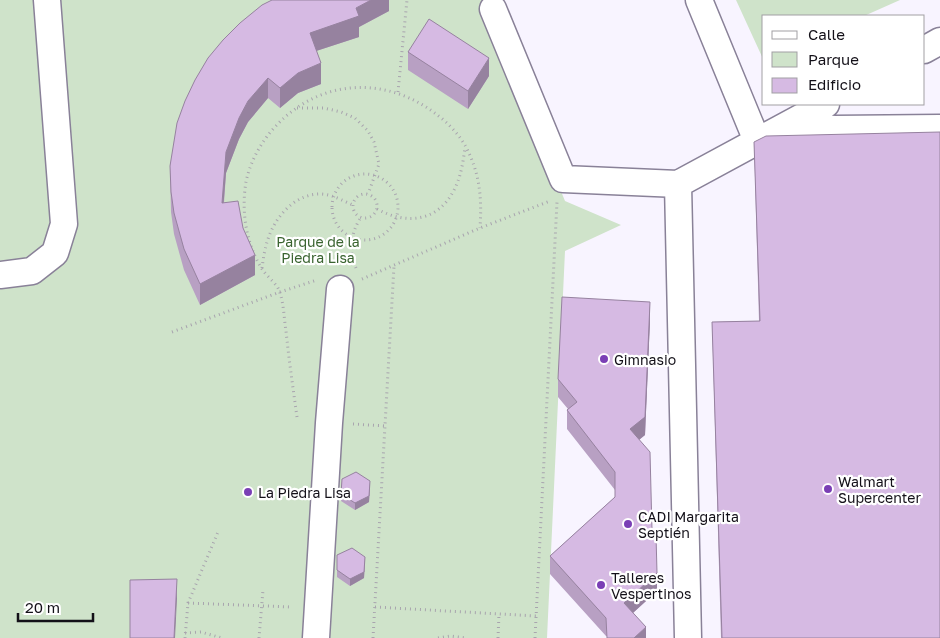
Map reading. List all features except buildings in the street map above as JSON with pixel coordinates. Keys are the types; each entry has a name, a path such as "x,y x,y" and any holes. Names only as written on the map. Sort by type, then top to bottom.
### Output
{"street":[{"path":"0,275 32,271 55,253 64,224 47,0"},
{"path":"699,0 757,141"},
{"path":"493,9 563,178 678,184 824,105"},
{"path":"925,50 940,42"},
{"path":"787,125 834,129 940,128"},
{"path":"678,184 688,638"},
{"path":"316,638 329,424 351,284"}],"path":[{"path":"398,92 407,0"},
{"path":"297,417 280,292 262,269 250,243 244,211 246,181 255,156 271,130 296,108 320,95 346,88 373,88 398,92 422,103 446,122 465,146 478,177 482,202 480,228"},
{"path":"296,108 324,108 355,118 368,131 374,142 379,164 368,194"},
{"path":"377,209 403,219 419,218 432,213 444,205 454,190 465,146"},
{"path":"365,173 375,174 386,180 398,200 395,223 388,232 378,238 366,240 352,238 338,227 333,218 332,196 345,179 365,173"},
{"path":"262,269 266,244 276,222 288,206 302,197 321,194 353,204"},
{"path":"360,194 368,194 377,202 377,209 372,216 365,218 355,212 353,204 360,194"},
{"path":"172,332 316,280 351,284 480,228 557,198 535,638"},
{"path":"351,284 354,263 351,246 352,238 354,229 362,217"},
{"path":"373,638 394,266"},
{"path":"329,424 385,426"},
{"path":"185,638 188,602 218,532"},
{"path":"259,638 264,590"},
{"path":"188,602 318,608"},
{"path":"374,607 536,616"},
{"path":"498,638 499,614"},
{"path":"185,633 201,632 222,638"},
{"path":"438,638 450,636 466,638"}],"green space":[{"name":"Parque de la Piedra Lisa","path":"0,0 482,0 565,201 621,225 565,251 547,638 0,638"},
{"path":"736,0 900,0 866,15 762,15 762,57"}],"place":[{"name":"Gimnasio","path":"604,359"},
{"name":"Walmart Supercenter","path":"828,489"},
{"name":"La Piedra Lisa","path":"248,492"},
{"name":"CADI Margarita Septién","path":"628,524"},
{"name":"Talleres Vespertinos","path":"601,585"}]}
